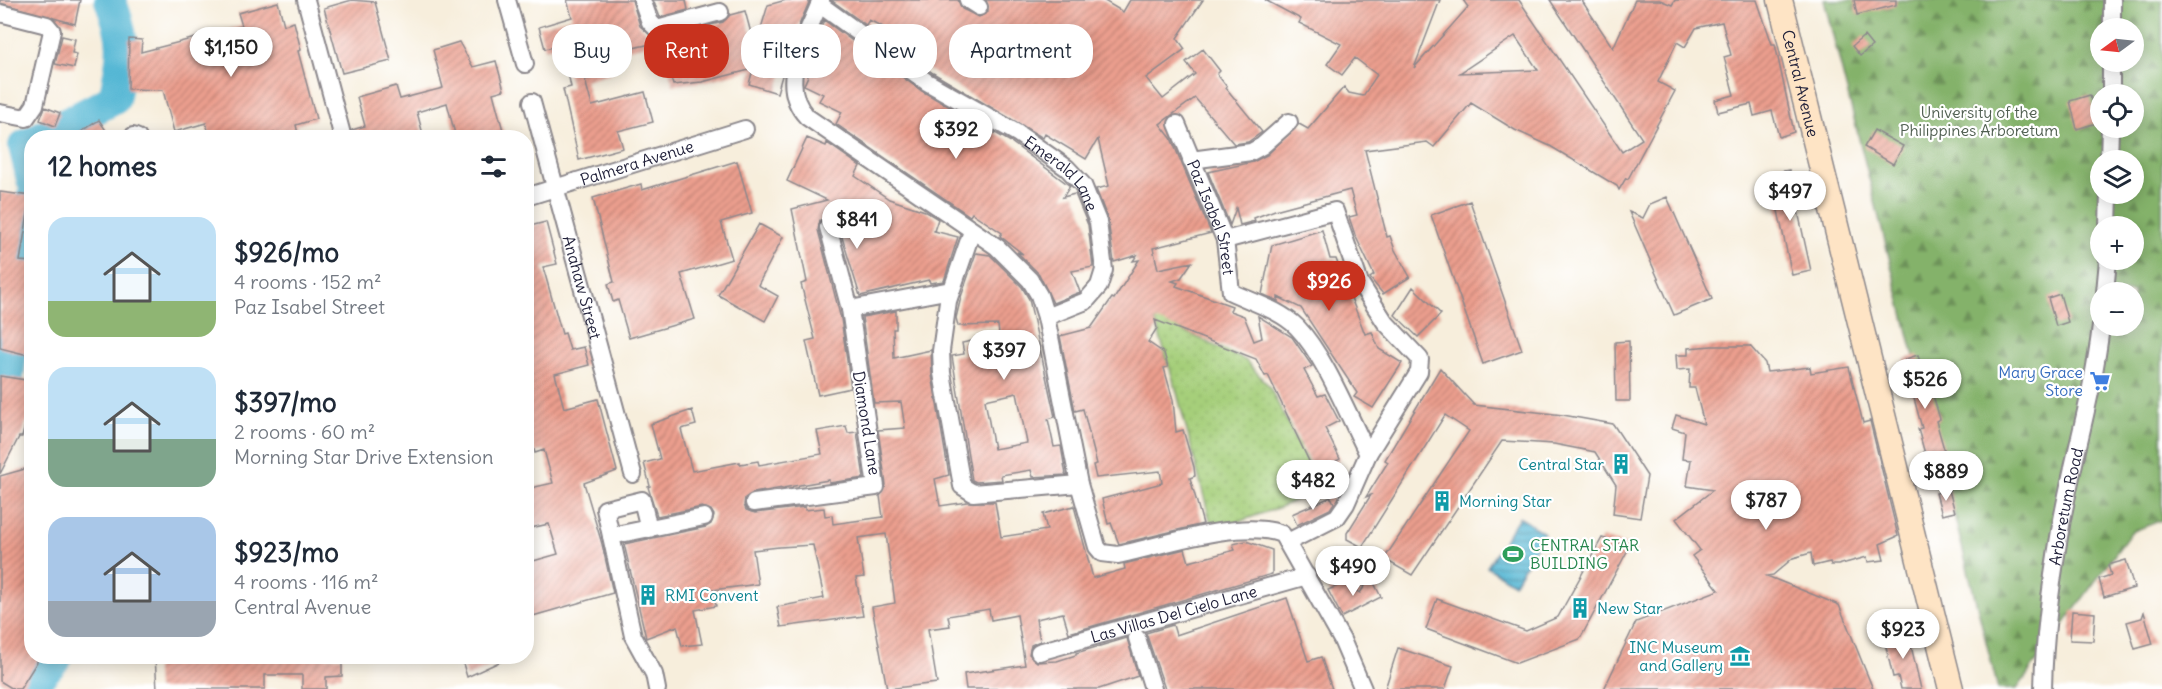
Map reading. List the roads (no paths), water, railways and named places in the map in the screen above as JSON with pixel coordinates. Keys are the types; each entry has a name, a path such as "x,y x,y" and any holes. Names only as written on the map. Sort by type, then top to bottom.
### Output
{"main road":[{"name":"Central Avenue","path":"1780,0 1951,689"}],"street":[{"path":"306,0 341,130"},
{"path":"507,0 525,64"},
{"path":"642,0 650,22 657,29 720,12"},
{"path":"2112,0 2112,18"},
{"path":"820,2 792,75 791,91 797,106 807,117 997,247 1030,280 1039,295 1046,317 1079,484 1097,547 1102,553 1110,556 1239,529 1272,530 1285,538 1307,576 1348,653 1363,689"},
{"name":"Emerald Lane","path":"820,2 927,82 1017,133 1067,168 1083,185 1098,222 1104,270 1099,286 1086,301 1046,317"},
{"path":"0,13 47,25 52,31 35,105 26,118 0,113"},
{"name":"Anahaw Street","path":"532,102 633,474"},
{"path":"1191,160 1251,152 1262,146 1289,122"},
{"name":"Paz Isabel Street","path":"1177,124 1225,240 1231,292 1277,314 1296,326 1312,347 1368,454"},
{"name":"Palmera Avenue","path":"534,195 745,129"},
{"path":"1225,240 1335,211 1360,283 1385,322 1421,363 1419,372 1368,454 1346,504 1337,517 1285,538"},
{"name":"Diamond Lane","path":"754,503 876,487 850,309 828,227"},
{"path":"972,231 951,290 941,351 942,373 962,486 973,493 1079,484"},
{"path":"850,309 951,290"},
{"name":"Arboretum Road","path":"2043,689 2044,635 2060,529 2094,383 2100,336"},
{"path":"649,529 642,500 605,509 633,636 654,674 657,689"},
{"path":"611,536 704,517"},
{"name":"Las Villas Del Cielo Lane","path":"1039,652 1307,576"},
{"path":"1137,638 1153,689"}],"water":[{"name":"CENTRAL STAR BUILDING","path":"1519,517 1544,533 1514,584 1487,567"}],"waterway":[{"path":"54,130 114,99 122,49 119,27 110,0"},
{"path":"0,428 24,271"},
{"path":"28,689 51,664"}],"place":[{"name":"Mary Grace Store","path":"2100,381"},
{"name":"Central Star","path":"1621,464"},
{"name":"Morning Star","path":"1442,501"},
{"name":"CENTRAL STAR BUILDING","path":"1513,554"},
{"name":"RMI Convent","path":"648,595"},
{"name":"New Star","path":"1580,608"},
{"name":"INC Museum and Gallery","path":"1740,656"}],"park label":[{"name":"University of the Philippines Arboretum","path":"1979,121"}]}
